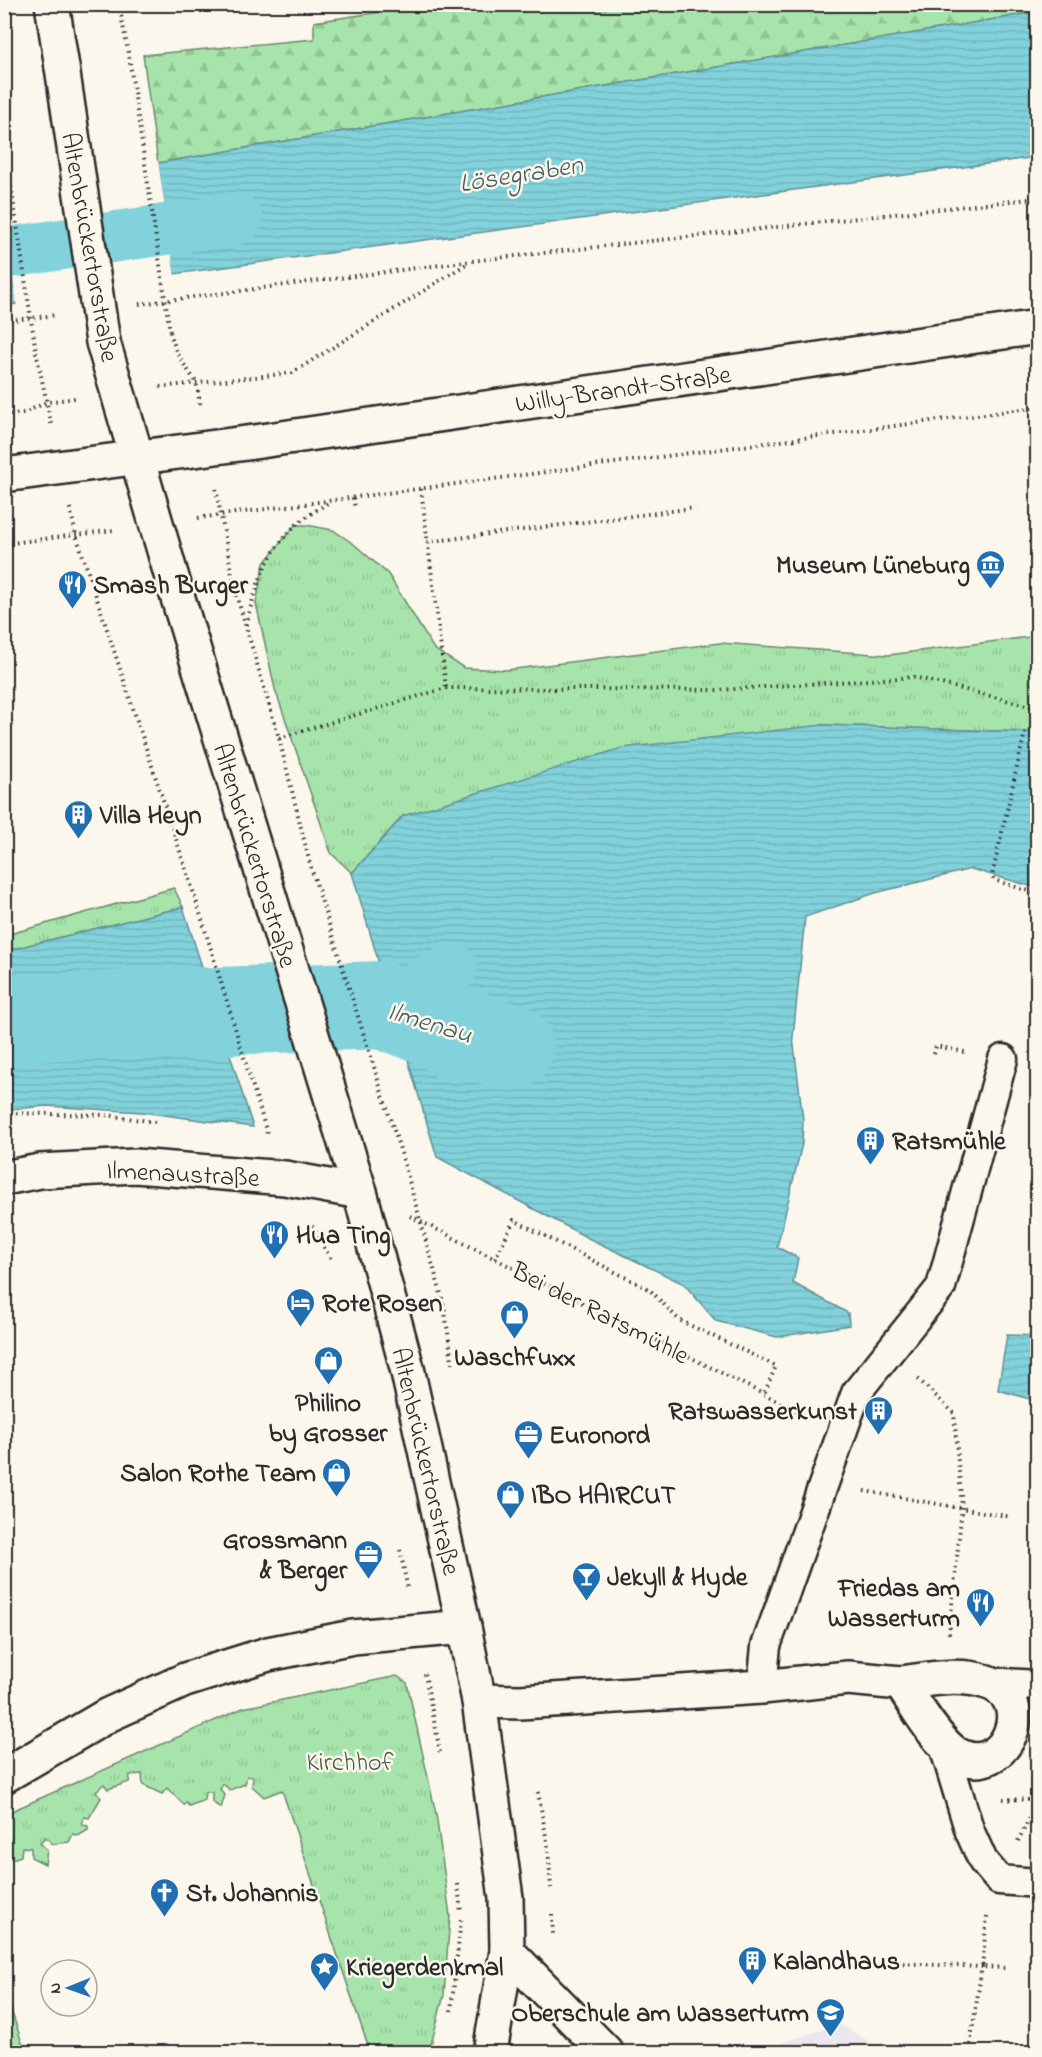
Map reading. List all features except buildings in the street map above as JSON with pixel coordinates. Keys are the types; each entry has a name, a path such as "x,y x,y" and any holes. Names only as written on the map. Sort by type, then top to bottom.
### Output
{"street":[{"name":"Altenbrückertorstraße","path":"52,4 103,342 263,879 360,1192 407,1368 464,1627 479,1701 506,1898 507,1951 490,2052"},
{"name":"Willy-Brandt-Straße","path":"4,475 208,449 1038,327"},
{"name":"Ilmenaustraße","path":"4,1178 40,1171 135,1166 285,1178 360,1192"},
{"path":"4,1776 108,1715 185,1680 268,1654 353,1637 464,1627"},
{"path":"479,1701 520,1702 762,1687 848,1678 901,1683 945,1677 987,1682 997,1687 1011,1703 1013,1731 998,1751 988,1757 976,1759 959,1756 943,1743 901,1683"},
{"path":"507,1951 599,2045"}],"lane":[{"path":"762,1687 766,1646 856,1393 941,1287 1003,1059"},
{"path":"987,1682 1038,1685"},
{"path":"943,1743 970,1832 983,1861 999,1880 1038,1883"}],"path":[{"path":"119,4 170,332 177,354 196,382 292,373 471,261"},
{"path":"4,139 36,352 62,468"},
{"path":"133,305 471,261 1038,198"},
{"path":"4,321 63,314"},
{"path":"4,415 24,413 46,402"},
{"path":"402,1156 310,864 279,738 234,590 220,515 1038,407"},
{"path":"421,489 446,688"},
{"path":"353,498 355,509"},
{"path":"246,626 257,583 269,556 296,525 332,500"},
{"path":"427,542 695,508"},
{"path":"4,544 76,535 196,900 269,1138 285,1178 332,1262"},
{"path":"279,738 446,688 719,690 914,676 1038,708"},
{"path":"1025,732 992,876 994,880 1038,894"},
{"name":"Bei der Ratsmühle","path":"360,1192 452,1235 495,1259 841,1432"},
{"path":"495,1259 514,1220 650,1290 679,1320 776,1366 764,1394"},
{"path":"888,1352 954,1413 962,1508 945,1677"},
{"path":"823,1483 1011,1517"},
{"path":"400,1550 440,1753"},
{"path":"450,2019 461,1918 457,1874"},
{"path":"855,1961 982,1967 969,2052"},
{"path":"443,2052 446,2041"}],"shaded area":[{"name":"Oberschule am Wasserturm","path":"839,2024 888,2052 753,2052"}],"green space":[{"path":"434,4 1037,5 1037,12 158,163 143,55 314,39 314,22"},
{"path":"295,525 333,530 355,545 388,574 434,649 464,668 507,670 720,643 888,655 1037,636 1037,731 823,725 403,816 352,873 331,853 275,689 256,603 264,563"},
{"path":"174,888 183,907 5,951 4,930 6,935"},
{"name":"Kirchhof","path":"397,1676 407,1683 436,1814 450,1916 444,1995 429,2052 370,2052 282,1790 264,1797 252,1786 253,1777 247,1776 245,1784 230,1790 223,1784 220,1789 225,1795 221,1808 212,1802 212,1792 205,1792 204,1800 189,1806 186,1802 184,1805 167,1788 162,1794 143,1785 142,1774 130,1775 129,1782 108,1789 104,1784 96,1791 101,1798 89,1818 84,1817 82,1825 88,1826 88,1830 78,1836 73,1834 69,1842 53,1844 45,1837 40,1843 47,1850 45,1864 31,1857 31,1848 22,1847 21,1856 12,1859 7,1852 5,1853 5,1814 243,1708"},
{"path":"5,1991 25,2052 5,2052"}],"water":[{"path":"1037,12 1037,157 174,274 158,163"},
{"path":"4,219 17,304 5,306 4,306"},
{"path":"823,725 1037,731 1037,888 971,869 875,893 805,917 793,1037 803,1120 802,1144 777,1247 798,1258 793,1283 848,1313 849,1325 777,1337 716,1321 684,1284 586,1237 437,1157 352,873 403,816 622,748"},
{"path":"183,907 253,1127 142,1112 46,1106 5,1110 5,951"},
{"path":"1007,1335 1037,1336 1037,1401 998,1390"}],"pier":[{"path":"158,160 175,277 171,275 155,164"},
{"path":"4,216 7,218 20,304 17,307"}],"waterway":[{"name":"Lösegraben","path":"4,253 237,219"},
{"name":"Ilmenau","path":"450,1056 381,1005 452,968"},
{"name":"Ilmenau","path":"4,1019 381,1005 510,1047"}],"place":[{"name":"Museum Lüneburg","path":"991,590"},
{"name":"Smash Burger","path":"72,610"},
{"name":"Villa Heyn","path":"79,840"},
{"name":"Ratsmühle","path":"871,1166"},
{"name":"Hua Ting","path":"275,1260"},
{"name":"Rote Rosen","path":"301,1328"},
{"name":"Waschfuxx","path":"515,1340"},
{"name":"Philino by Grosser","path":"328,1386"},
{"name":"Ratswasserkunst","path":"878,1436"},
{"name":"Euronord","path":"528,1460"},
{"name":"Salon Rothe Team","path":"337,1498"},
{"name":"IBO HAIRCUT","path":"510,1520"},
{"name":"Grossmann & Berger","path":"368,1580"},
{"name":"Jekyll & Hyde","path":"586,1602"},
{"name":"Friedas am Wasserturm","path":"981,1628"},
{"name":"St. Johannis","path":"165,1918"},
{"name":"Kalandhaus","path":"752,1986"},
{"name":"Kriegerdenkmal","path":"325,1992"},
{"name":"Oberschule am Wasserturm","path":"830,2038"}]}
